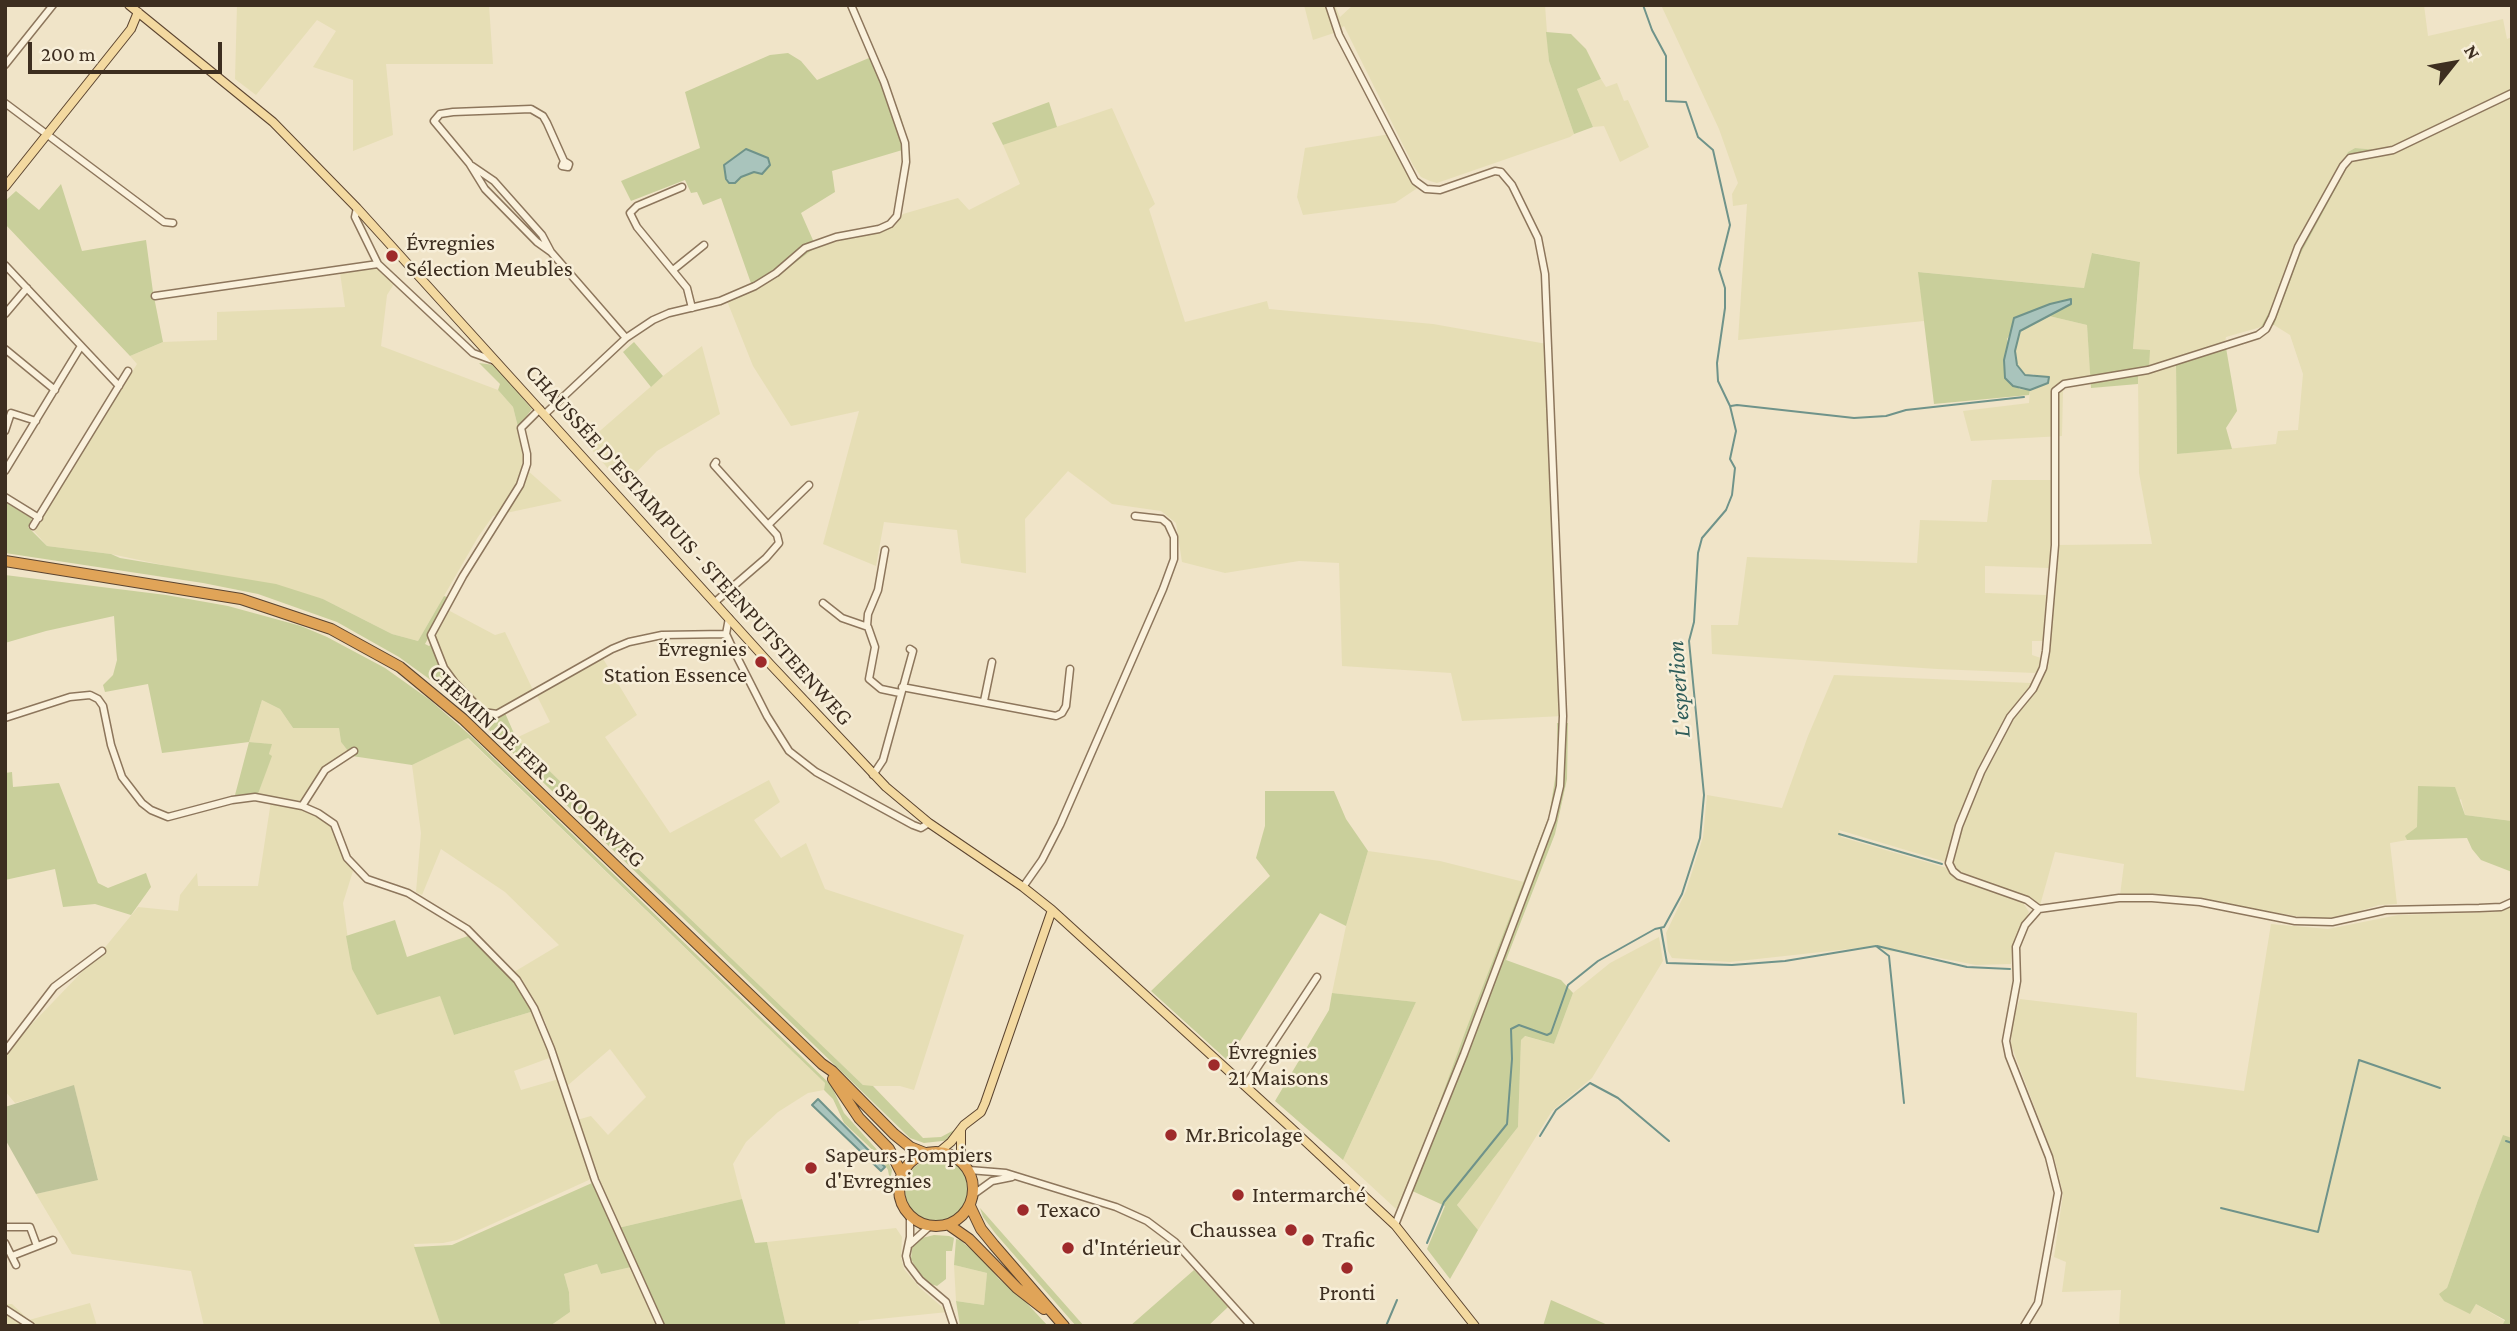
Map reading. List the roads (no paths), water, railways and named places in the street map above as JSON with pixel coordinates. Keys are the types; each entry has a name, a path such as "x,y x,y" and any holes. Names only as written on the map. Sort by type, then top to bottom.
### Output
{"highway":[{"name":"CHEMIN DE FER - SPOORWEG","path":"5,561 240,599 331,629 400,667 474,728 822,1065 859,1118 888,1149 902,1174 900,1196 910,1215"},
{"name":"CHEMIN DE FER - SPOORWEG","path":"822,1065 832,1071 894,1134 910,1147 925,1153"},
{"path":"902,1174 915,1158 925,1153 940,1152 951,1154 961,1161 969,1170 974,1186 970,1206 961,1217 949,1224 930,1226 910,1215"},
{"path":"970,1206 981,1229 1061,1322"},
{"path":"949,1224 969,1239 1017,1288 1061,1322"}],"main road":[{"name":"CHAUSSÉE D'ESTAIMPUIS - STEENPUTSTEENWEG","path":"129,5 138,8 273,122 357,208 873,775 929,823 1052,910 1245,1086 1395,1225 1475,1326"},
{"path":"5,187 131,29 138,8"},
{"path":"940,1152 981,1112 985,1104 1052,910"},
{"path":"961,1129 961,1161"}],"street":[{"path":"5,65 53,5"},
{"path":"726,634 662,635 629,642 612,649 504,712 491,715 477,707 448,674 431,635 463,576 520,485 527,464 521,428 626,338 653,320 669,313 720,301 755,286 812,245 836,237 879,229 890,224 897,216 906,162 905,143 884,82 851,5"},
{"path":"1329,5 1339,35 1415,181 1426,189 1440,190 1501,172 1513,185 1538,238 1545,274 1563,716 1560,786 1552,820 1464,1054 1395,1225"},
{"path":"2039,909 2028,900 1959,876 1950,863 1959,826 1981,772 2010,717 2033,689 2043,668 2055,545 2055,391 2064,384 2148,370 2258,335 2266,329 2272,317 2298,247 2350,158 2393,150 2512,93"},
{"path":"5,103 164,222 173,223"},
{"path":"551,252 537,242 485,189 469,163 434,121 440,114 531,109 543,116 547,122 564,161"},
{"path":"469,163 494,181 626,338"},
{"path":"682,187 637,206 630,213 637,227 687,288 692,308"},
{"path":"357,208 355,217 378,264 473,353 495,361"},
{"path":"673,270 704,245"},
{"path":"155,296 378,264"},
{"path":"5,265 119,386"},
{"path":"5,314 27,288"},
{"path":"6,468 81,346"},
{"path":"5,349 55,390"},
{"path":"33,526 128,371"},
{"path":"5,431 11,413 36,421"},
{"path":"715,602 766,558 779,543 777,535 714,465 716,462"},
{"path":"768,525 809,485"},
{"path":"5,497 38,518"},
{"path":"1023,887 1042,860 1060,825 1174,559 1174,537 1168,524 1162,519 1135,516"},
{"path":"885,550 878,590 868,614 867,626 875,647 869,679 881,689 984,701 1056,716 1066,706 1070,669"},
{"path":"822,603 842,618 867,626"},
{"path":"729,618 726,634 767,716 789,751 816,772 913,825 921,828 929,823"},
{"path":"873,775 883,760 913,651 910,649"},
{"path":"984,701 992,662"},
{"path":"5,718 70,697 90,695 99,699 122,777 142,803 159,815 179,815 243,798 267,798 302,806 334,824 347,858 366,879 408,893 467,929 517,980 534,1008 551,1049 602,1200 661,1326"},
{"path":"302,806 326,770 354,751"},
{"path":"2024,1326 2038,1303 2058,1193 2049,1157 2012,1065 2006,1041 2017,981 2016,947 2025,925 2039,909 2119,898 2152,898 2200,902 2295,921 2332,922 2386,910 2501,907 2512,902"},
{"path":"5,1051 54,987 102,951"},
{"path":"1245,1086 1317,977"},
{"path":"969,1170 1006,1173 1116,1207 1147,1220 1175,1242 1251,1326"},
{"path":"974,1194 986,1184 1013,1177"},
{"path":"910,1215 906,1255 913,1272 946,1302 954,1326"},
{"path":"909,1245 930,1226"},
{"path":"5,1227 30,1227 37,1246"},
{"path":"12,1256 53,1240"},
{"path":"5,1243 16,1265"},
{"path":"5,1309 31,1326"}],"water":[{"path":"746,149 768,158 770,165 762,174 754,172 741,177 735,183 729,183 724,165"},
{"path":"2071,299 2071,304 2020,331 2015,351 2017,365 2025,375 2049,377 2048,383 2030,390 2013,386 2005,378 2004,360 2014,318"},
{"path":"818,1099 885,1167 881,1171 812,1105"}],"waterway":[{"name":"L'esperlion","path":"1427,1243 1444,1202 1507,1124 1512,1059 1511,1029 1519,1025 1547,1035 1551,1033 1568,985 1598,961 1655,929 1664,927 1682,894 1700,838 1704,795 1689,641 1694,622 1698,553 1702,538 1726,510 1732,495 1735,468 1730,459 1736,431 1730,406 1718,381 1717,363 1725,308 1725,288 1719,269 1730,225 1713,150 1698,137 1686,102 1666,101 1666,56 1643,5"},
{"path":"1731,406 1854,418 2024,397"},
{"path":"1839,834 1942,864"},
{"path":"1661,929 1667,963 1732,965 1785,961 1876,946 1889,956 1904,1103"},
{"path":"1877,946 1967,967 2010,969"},
{"path":"2221,1208 2318,1232 2359,1060 2440,1088"},
{"path":"1540,1136 1556,1110 1590,1083 1618,1098 1669,1141"},
{"path":"2506,1141 2512,1143"},
{"name":"L'esperlion","path":"1386,1326 1397,1300"}],"place":[{"name":"Évregnies Sélection Meubles","path":"392,256"},
{"name":"Évregnies Station Essence","path":"761,662"},
{"name":"Évregnies 21 Maisons","path":"1214,1065"},
{"name":"Mr.Bricolage","path":"1171,1135"},
{"name":"Sapeurs-Pompiers d'Evregnies","path":"811,1168"},
{"name":"Intermarché","path":"1238,1195"},
{"name":"Texaco","path":"1023,1210"},
{"name":"Chaussea","path":"1291,1230"},
{"name":"Trafic","path":"1308,1240"},
{"name":"d'Intérieur","path":"1068,1248"},
{"name":"Pronti","path":"1347,1268"}]}
